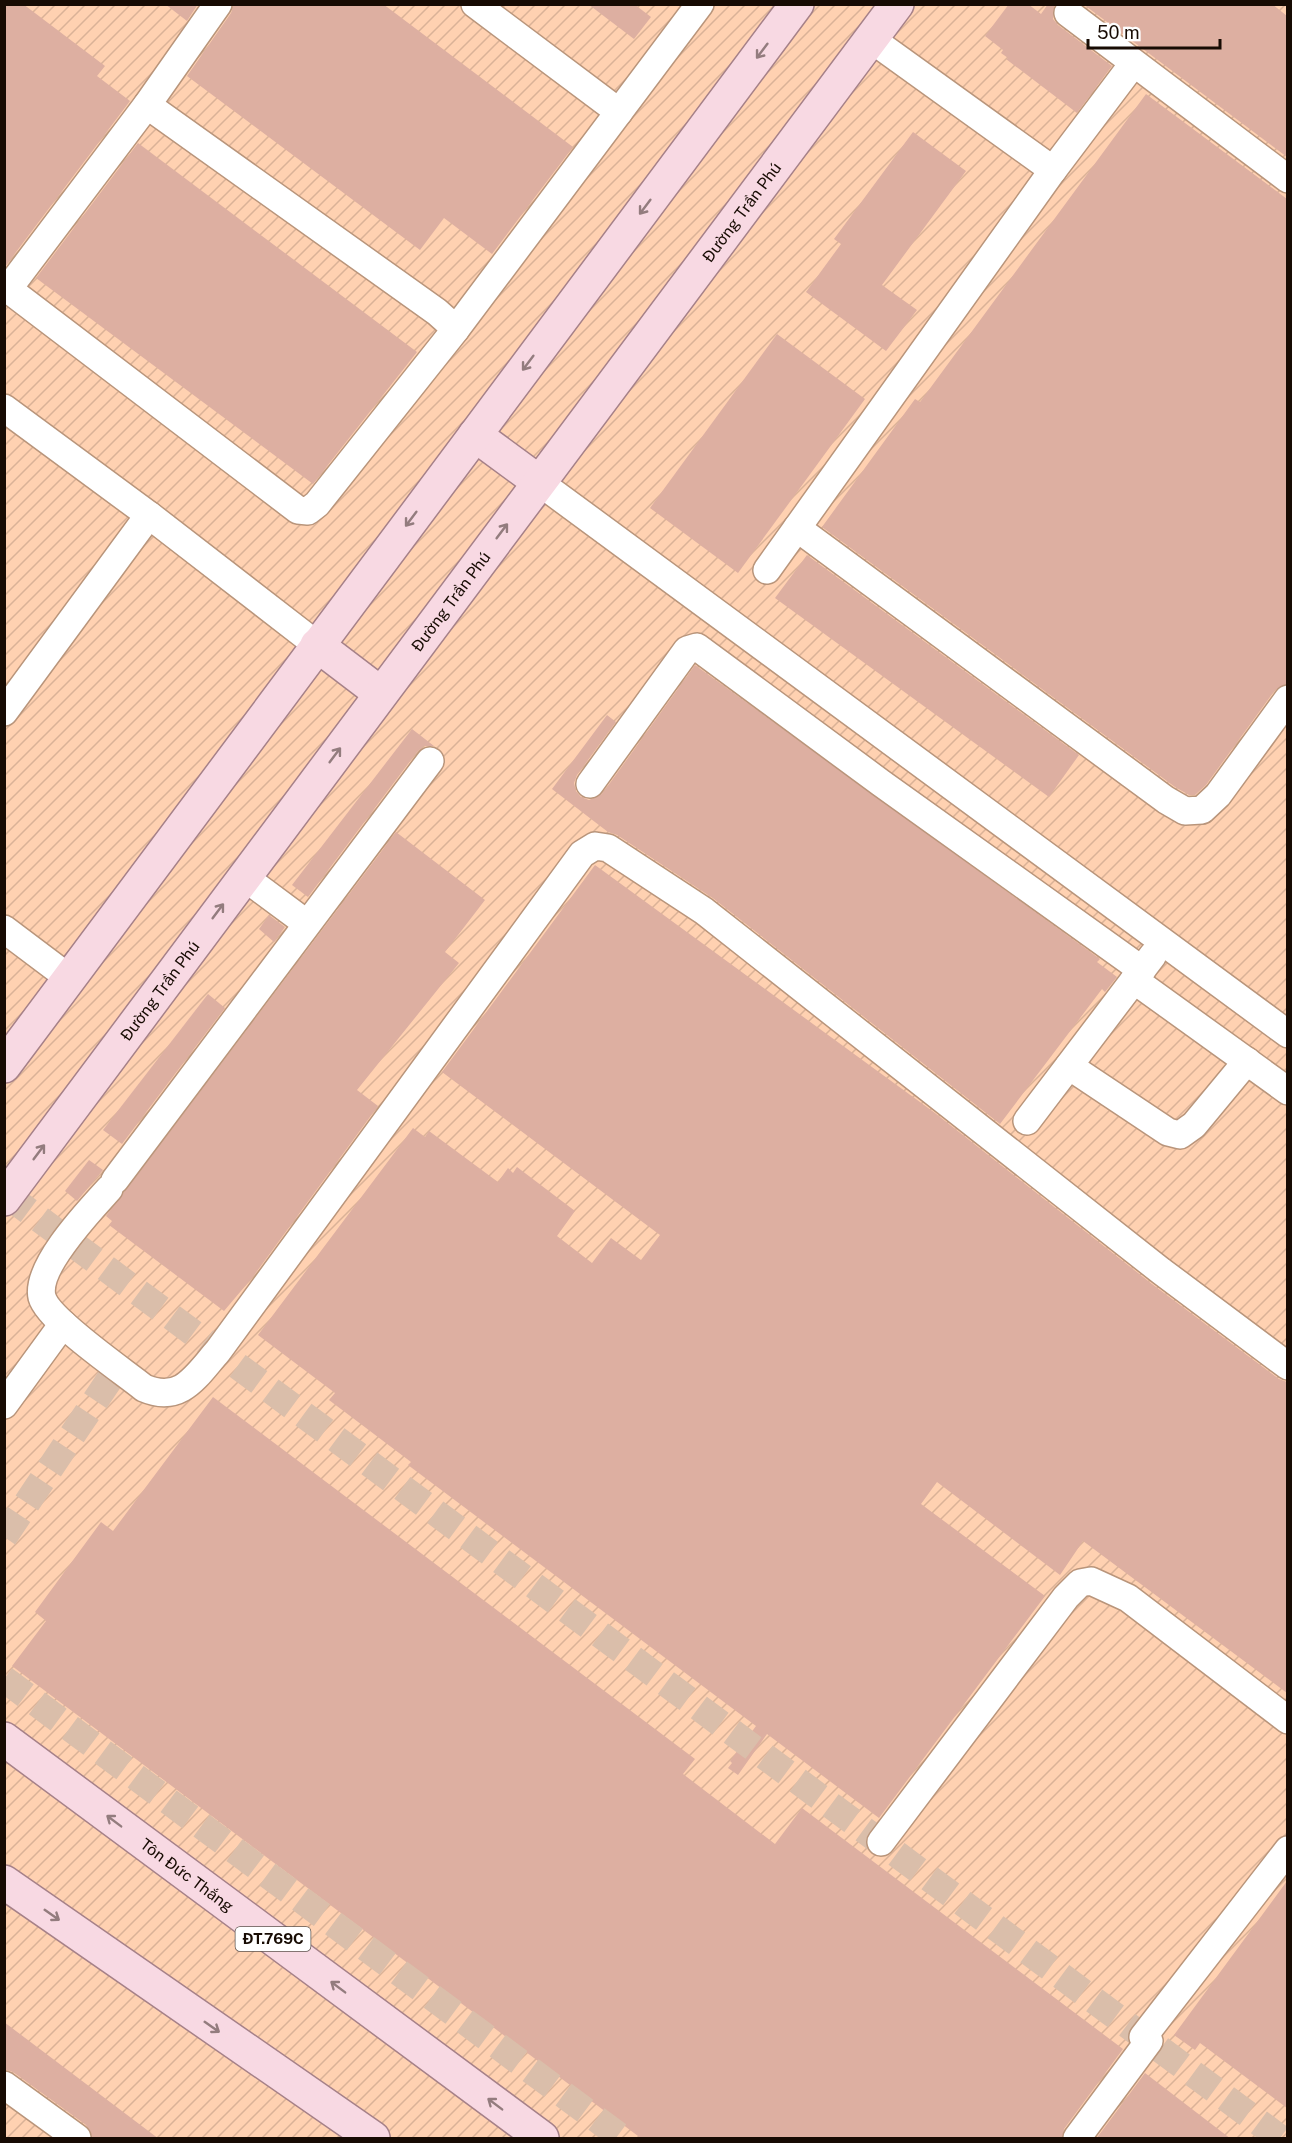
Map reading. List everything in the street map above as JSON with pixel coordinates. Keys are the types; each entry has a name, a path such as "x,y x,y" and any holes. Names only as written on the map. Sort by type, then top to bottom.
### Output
{"main road":[{"path":"4,1066 797,4"},
{"name":"Đường Trần Phú","path":"4,1199 897,4"},
{"path":"475,435 539,482"},
{"path":"317,645 380,693"},
{"name":"Tôn Đức Thắng","path":"4,1739 532,2136"},
{"path":"4,1882 373,2139"}],"street":[{"path":"218,4 147,105 6,287 298,510 308,511 317,504 456,329 700,4"},
{"path":"475,4 619,111"},
{"path":"1068,13 1287,179"},
{"path":"872,39 1053,170"},
{"path":"767,570 1053,170 1133,64"},
{"path":"147,105 437,312 456,329"},
{"path":"8,419 149,515 317,645"},
{"path":"539,482 1287,1034"},
{"path":"4,712 149,515"},
{"path":"797,528 1166,800 1185,811 1202,810 1218,795 1287,699"},
{"path":"590,784 687,650 697,647 1138,975 1246,1061 1287,1090"},
{"path":"430,761 306,923 112,1185 67,1239 42,1285 42,1298 54,1316 144,1388 160,1395 186,1386 218,1351 582,854 595,846 608,848 704,911 1161,1271 1287,1366"},
{"path":"244,877 306,923"},
{"path":"4,929 69,978"},
{"path":"1027,1121 1164,941"},
{"path":"1068,1066 1168,1132 1180,1135 1194,1125 1246,1061"},
{"path":"4,1405 63,1324"},
{"path":"881,1842 1066,1597 1080,1583 1090,1581 1128,1598 1287,1720"},
{"path":"1077,2139 1146,2039 1287,1850"},
{"path":"4,2085 77,2139"}],"shaded area":[{"path":"5,5 1287,5 1287,2138 5,2138"}],"building":[{"path":"4,4 23,4 105,66 97,76 130,101 4,268"},
{"path":"165,4 198,4 187,21"},
{"path":"234,4 383,4 573,147 492,254 444,218 420,250 187,76 231,13"},
{"path":"588,4 634,4 651,17 634,39"},
{"path":"1009,4 1028,4 1041,14 1048,4 1055,4 1053,19 1058,25 1112,66 1077,113 1006,59 1008,58 1001,53 1003,50 985,36"},
{"path":"1083,4 1272,4 1287,16 1287,157"},
{"path":"1146,94 1287,199 1287,684 1275,690 1206,785 1195,795 1189,795 1175,787 822,527 915,399 920,402"},
{"path":"913,132 966,171 882,285 917,310 886,351 806,292 841,244 834,239"},
{"path":"138,143 417,352 313,484 36,278"},
{"path":"777,334 865,399 738,573 650,508"},
{"path":"807,555 1079,755 1049,797 775,598"},
{"path":"695,665 1100,959 1097,962 1117,977 1105,992 1102,989 1000,1124 714,899 617,835 608,832 552,789 607,715 616,722 577,775 574,783 581,797 589,800 602,794"},
{"path":"412,729 434,746 424,746 417,752 308,897 292,885"},
{"path":"396,832 485,900 445,952 459,963 357,1090 378,1106 252,1278 224,1311 109,1225 112,1221 106,1216"},
{"path":"595,865 935,1113 1152,1284 1279,1379 1287,1382 1287,1693 1083,1541 1060,1575 937,1482 921,1504 1045,1596 879,1818 767,1734 738,1775 728,1768 732,1763 730,1761 756,1726 408,1465 411,1462 329,1400 335,1393 258,1335 413,1128 425,1137 429,1131 498,1182 508,1168 513,1173 517,1167 575,1211 557,1236 592,1263 611,1238 641,1260 660,1235 442,1072"},
{"path":"269,915 285,927 274,942 259,929"},
{"path":"208,994 225,1008 122,1144 103,1130"},
{"path":"89,1160 103,1170 77,1201 65,1191"},
{"path":"213,1397 695,1759 683,1774 775,1844 802,1808 1123,2049 1064,2129 1062,2139 642,2139 12,1666 46,1621 35,1612 101,1522 113,1531"},
{"path":"1287,1881 1287,2108 1200,2043 1195,2050 1174,2035"},
{"path":"4,2022 159,2139 93,2139 86,2125 13,2072 4,2069"},
{"path":"1145,2073 1231,2139 1096,2139"}],"tunnel":[{"path":"7,1195 1280,2138"},
{"path":"4,1537 118,1367"},
{"path":"4,1679 622,2138"}]}
